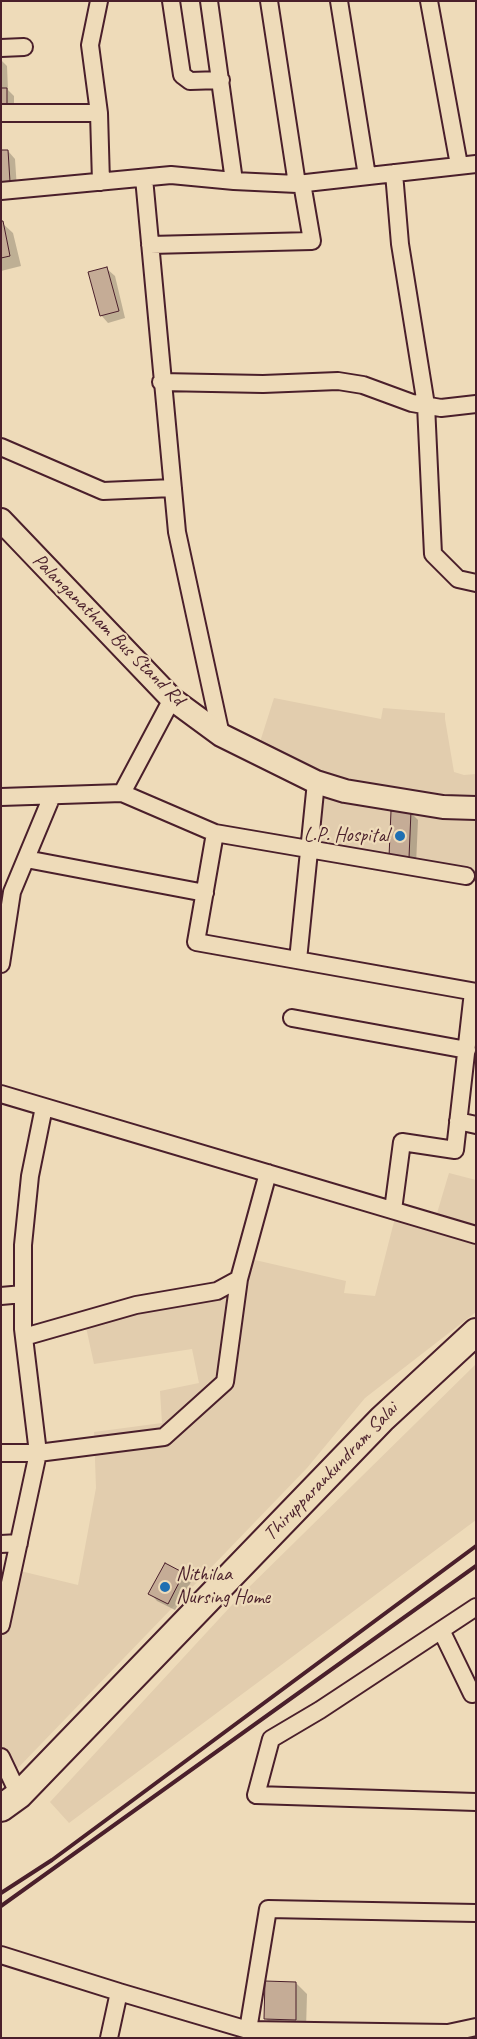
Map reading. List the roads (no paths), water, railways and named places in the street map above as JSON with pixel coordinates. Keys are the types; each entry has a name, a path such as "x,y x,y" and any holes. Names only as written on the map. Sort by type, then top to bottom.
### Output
{"main road":[{"name":"Thirupparankundram Salai","path":"10,1801 382,1419 476,1332"}],"street":[{"path":"99,1 90,45 99,113 101,182"},
{"path":"171,1 182,75 190,81 221,80"},
{"path":"208,1 221,80 234,181"},
{"path":"150,245 312,241 300,183 269,1"},
{"path":"339,1 368,176"},
{"path":"429,1 459,166"},
{"path":"1,48 24,47"},
{"path":"1,113 99,113"},
{"path":"1,191 171,176 234,181 300,183 476,164"},
{"path":"394,173 400,244 426,405 433,554 458,579 476,583"},
{"path":"144,178 176,532 220,735"},
{"path":"161,382 263,384 338,381 362,385 412,403 442,408 476,404"},
{"path":"1,447 103,491 173,488"},
{"name":"Palanganatham Bus Stand Rd","path":"1,520 172,699 220,735 316,782 345,791 443,807 476,808"},
{"path":"122,793 172,699"},
{"path":"298,960 311,849 316,782"},
{"path":"1,797 122,793 215,833 466,876"},
{"path":"1,964 4,932 12,892 52,796"},
{"path":"443,807 476,800"},
{"path":"443,807 476,820"},
{"path":"215,833 196,942 474,992 454,1150 402,1142 393,1210"},
{"path":"26,859 205,893"},
{"path":"292,1018 467,1050"},
{"path":"1,1094 476,1235"},
{"path":"2,1620 38,1453 24,1337 23,1245 30,1176 44,1107"},
{"path":"458,1121 476,1125"},
{"path":"1,1453 38,1453 164,1438 225,1382 238,1279 268,1173"},
{"path":"24,1337 136,1305 217,1291 238,1279"},
{"path":"1,1296 23,1294"},
{"path":"1,1544 19,1543"},
{"path":"476,1607 320,1710 271,1739 256,1795 476,1802"},
{"path":"441,1630 472,1694 476,1693"},
{"path":"1,1758 10,1801"},
{"path":"248,2030 268,1909 476,1913"},
{"path":"1,1955 248,2030 448,2033 476,2027"},
{"path":"109,2038 119,1992"}],"railway":[{"path":"1,1893 52,1860 476,1546"},
{"path":"1,1906 476,1566"}],"place":[{"name":"L.P. Hospital","path":"400,836"},
{"name":"Nithilaa Nursing Home","path":"165,1587"}]}
